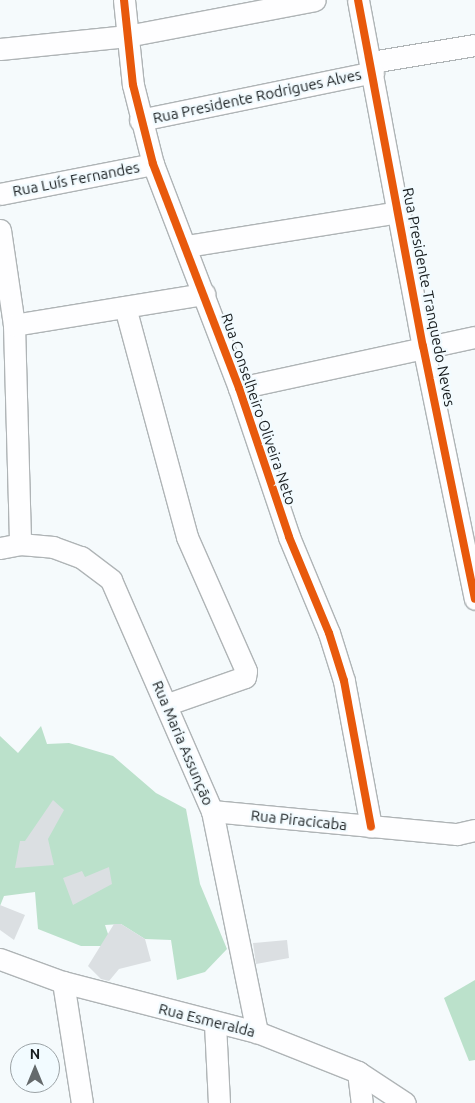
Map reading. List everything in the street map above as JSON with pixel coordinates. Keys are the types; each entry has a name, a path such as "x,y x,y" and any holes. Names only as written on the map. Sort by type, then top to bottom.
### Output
{"street":[{"name":"Rua Conselheiro Oliveira Neto","path":"124,0 127,36 140,120 153,164 187,246 239,388 289,537 329,633 344,681 371,827"},
{"path":"0,49 127,36 315,0"},
{"name":"Rua Presidente Tranquedo Neves","path":"358,0 400,212 423,346 475,599"},
{"name":"Rua Presidente Rodrigues Alves","path":"140,120 372,67 475,46"},
{"name":"Rua Luís Fernandes","path":"0,194 153,164"},
{"path":"187,246 400,212"},
{"path":"0,230 14,326 7,402 10,546"},
{"path":"14,326 204,294"},
{"path":"126,307 187,537 246,671 245,677 168,704"},
{"path":"239,388 423,346 475,337"},
{"name":"Rua Maria Assunção","path":"10,546 53,547 81,557 111,580 168,704 212,811 257,1032"},
{"name":"Rua Piracicaba","path":"212,811 457,834 475,830"},
{"name":"Rua Esmeralda","path":"0,959 64,982 215,1024 257,1032 358,1072 404,1103"},
{"path":"64,982 82,1103"},
{"path":"215,1024 220,1103"},
{"path":"358,1072 362,1103"}],"green space":[{"path":"41,726 47,744 69,743 113,756 156,793 186,809 200,884 227,949 205,972 177,980 171,940 145,939 121,924 105,925 112,946 81,946 38,929 35,892 4,896 0,906 0,736 18,753"},
{"path":"475,980 475,1060 469,1061 444,998"}],"building":[{"path":"53,800 64,810 48,839 54,865 15,868 20,841 25,841"},
{"path":"109,867 112,884 73,905 63,878 82,871 85,877"},
{"path":"0,905 25,915 14,940 0,930"},
{"path":"114,924 121,924 145,939 151,961 119,969 109,981 101,979 88,966"},
{"path":"287,940 289,958 256,964 253,943"}],"cycle path":[{"path":"124,0 133,85 153,164 239,388 289,537 329,633 344,681 371,827"},
{"path":"358,0 423,346 475,599"}]}
